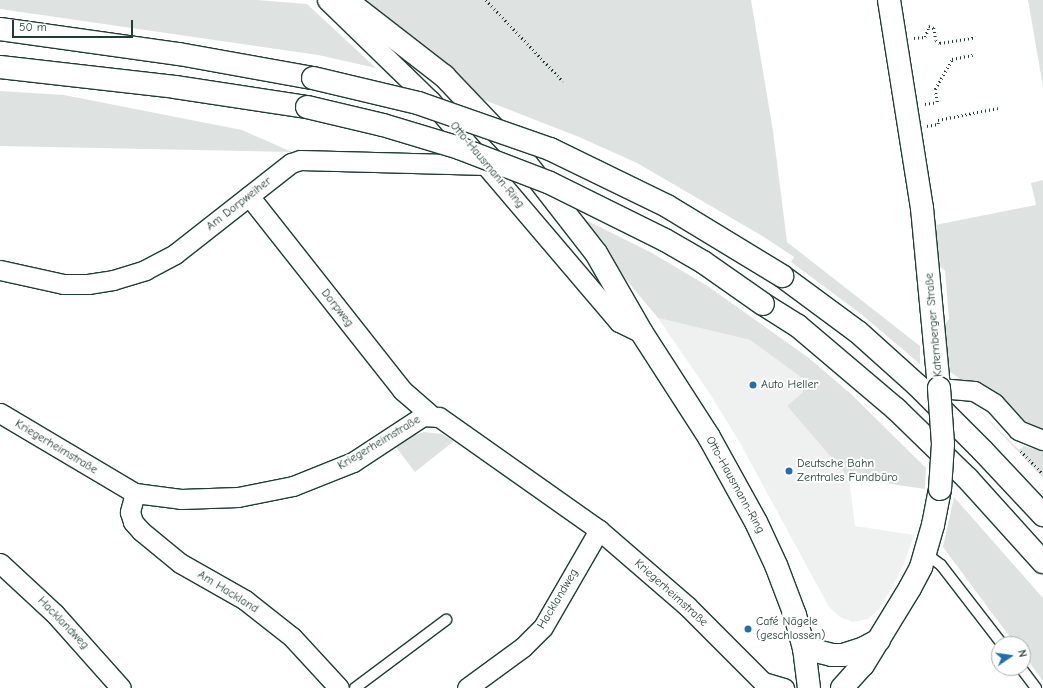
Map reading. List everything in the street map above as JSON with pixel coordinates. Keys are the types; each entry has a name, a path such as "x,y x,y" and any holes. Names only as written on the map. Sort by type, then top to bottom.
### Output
{"main road":[{"name":"Otto-Hausmann-Ring","path":"346,0 444,76 522,158 596,253 642,333 693,410 756,522 783,582 804,648"},
{"name":"Katernberger Straße","path":"842,688 863,664 910,588 925,553 940,489 943,444 937,363 922,208 889,0"},
{"path":"0,29 179,54 313,78 418,103 550,150 667,206 782,276 858,332 918,386 983,450 1043,515"},
{"path":"0,67 175,87 307,107 383,125 452,146 550,183 665,240 703,262 763,304 798,326 896,409 968,479 1043,562"},
{"path":"809,688 804,648 832,655 843,654 864,648 879,640"}],"street":[{"name":"Otto-Hausmann-Ring","path":"327,0 430,100 487,165 619,322 642,333"},
{"name":"Am Dorpweiher","path":"0,270 62,284 88,284 119,278 145,270 175,254 291,164 303,159 487,165"},
{"name":"Dorpweg","path":"249,196 402,390 431,415"},
{"path":"939,388 974,391 990,401 1020,432 1043,440"},
{"name":"Kriegerheimstraße","path":"0,413 135,493 181,499 238,497 293,486 353,462 408,424 431,415 440,417 599,530 687,606 763,682 784,688"},
{"name":"Am Hackland","path":"135,493 130,512 133,522 140,531 180,564 245,600 292,637 339,688"},
{"name":"Hacklandweg","path":"468,688 523,647 543,628 599,530"},
{"name":"Hacklandweg","path":"0,563 55,614 121,688"}],"lane":[{"path":"925,553 941,565 996,636"},
{"path":"355,688 446,620"},
{"path":"1026,676 1036,688"}],"path":[{"path":"486,0 563,81"},
{"path":"896,42 925,37 928,26 934,28 936,40 940,43 976,37"},
{"path":"937,102 935,89 952,59 973,55"},
{"path":"938,124 938,120 998,108"}],"shaded area":[{"path":"0,0 257,0 307,4 376,68 318,55 0,9"},
{"path":"364,0 751,0 773,131 787,242 920,346 920,364 861,314 791,262 794,257 764,237 637,163 579,137 479,98"},
{"path":"1028,0 1043,0 1043,87"},
{"path":"0,91 64,95 242,130 292,152 0,146"},
{"path":"1043,180 1043,430 1024,421 989,388 962,380 950,372 944,325 949,319 945,271 940,266 935,225 1036,205 1031,183"},
{"path":"570,212 652,253 706,285 809,358 852,395 926,468 925,489 849,478 787,406 803,392 802,378 750,340 658,318"},
{"path":"658,318 750,340 802,378 803,392 787,406 849,478 855,526 914,535 904,564 890,591 879,609 868,619 853,622 840,617 829,607 740,443 710,394"},
{"path":"972,403 1019,450 1024,446 1043,451 1043,478"},
{"path":"424,432 442,434 454,441 415,472 395,446 406,438"},
{"path":"954,497 1043,598 1043,681 1031,665 1031,636 1009,636 943,547"}],"place":[{"name":"Auto Heller","path":"753,385"},
{"name":"Deutsche Bahn Zentrales Fundbüro","path":"789,471"},
{"name":"Café Nägele (geschlossen)","path":"748,629"}]}
